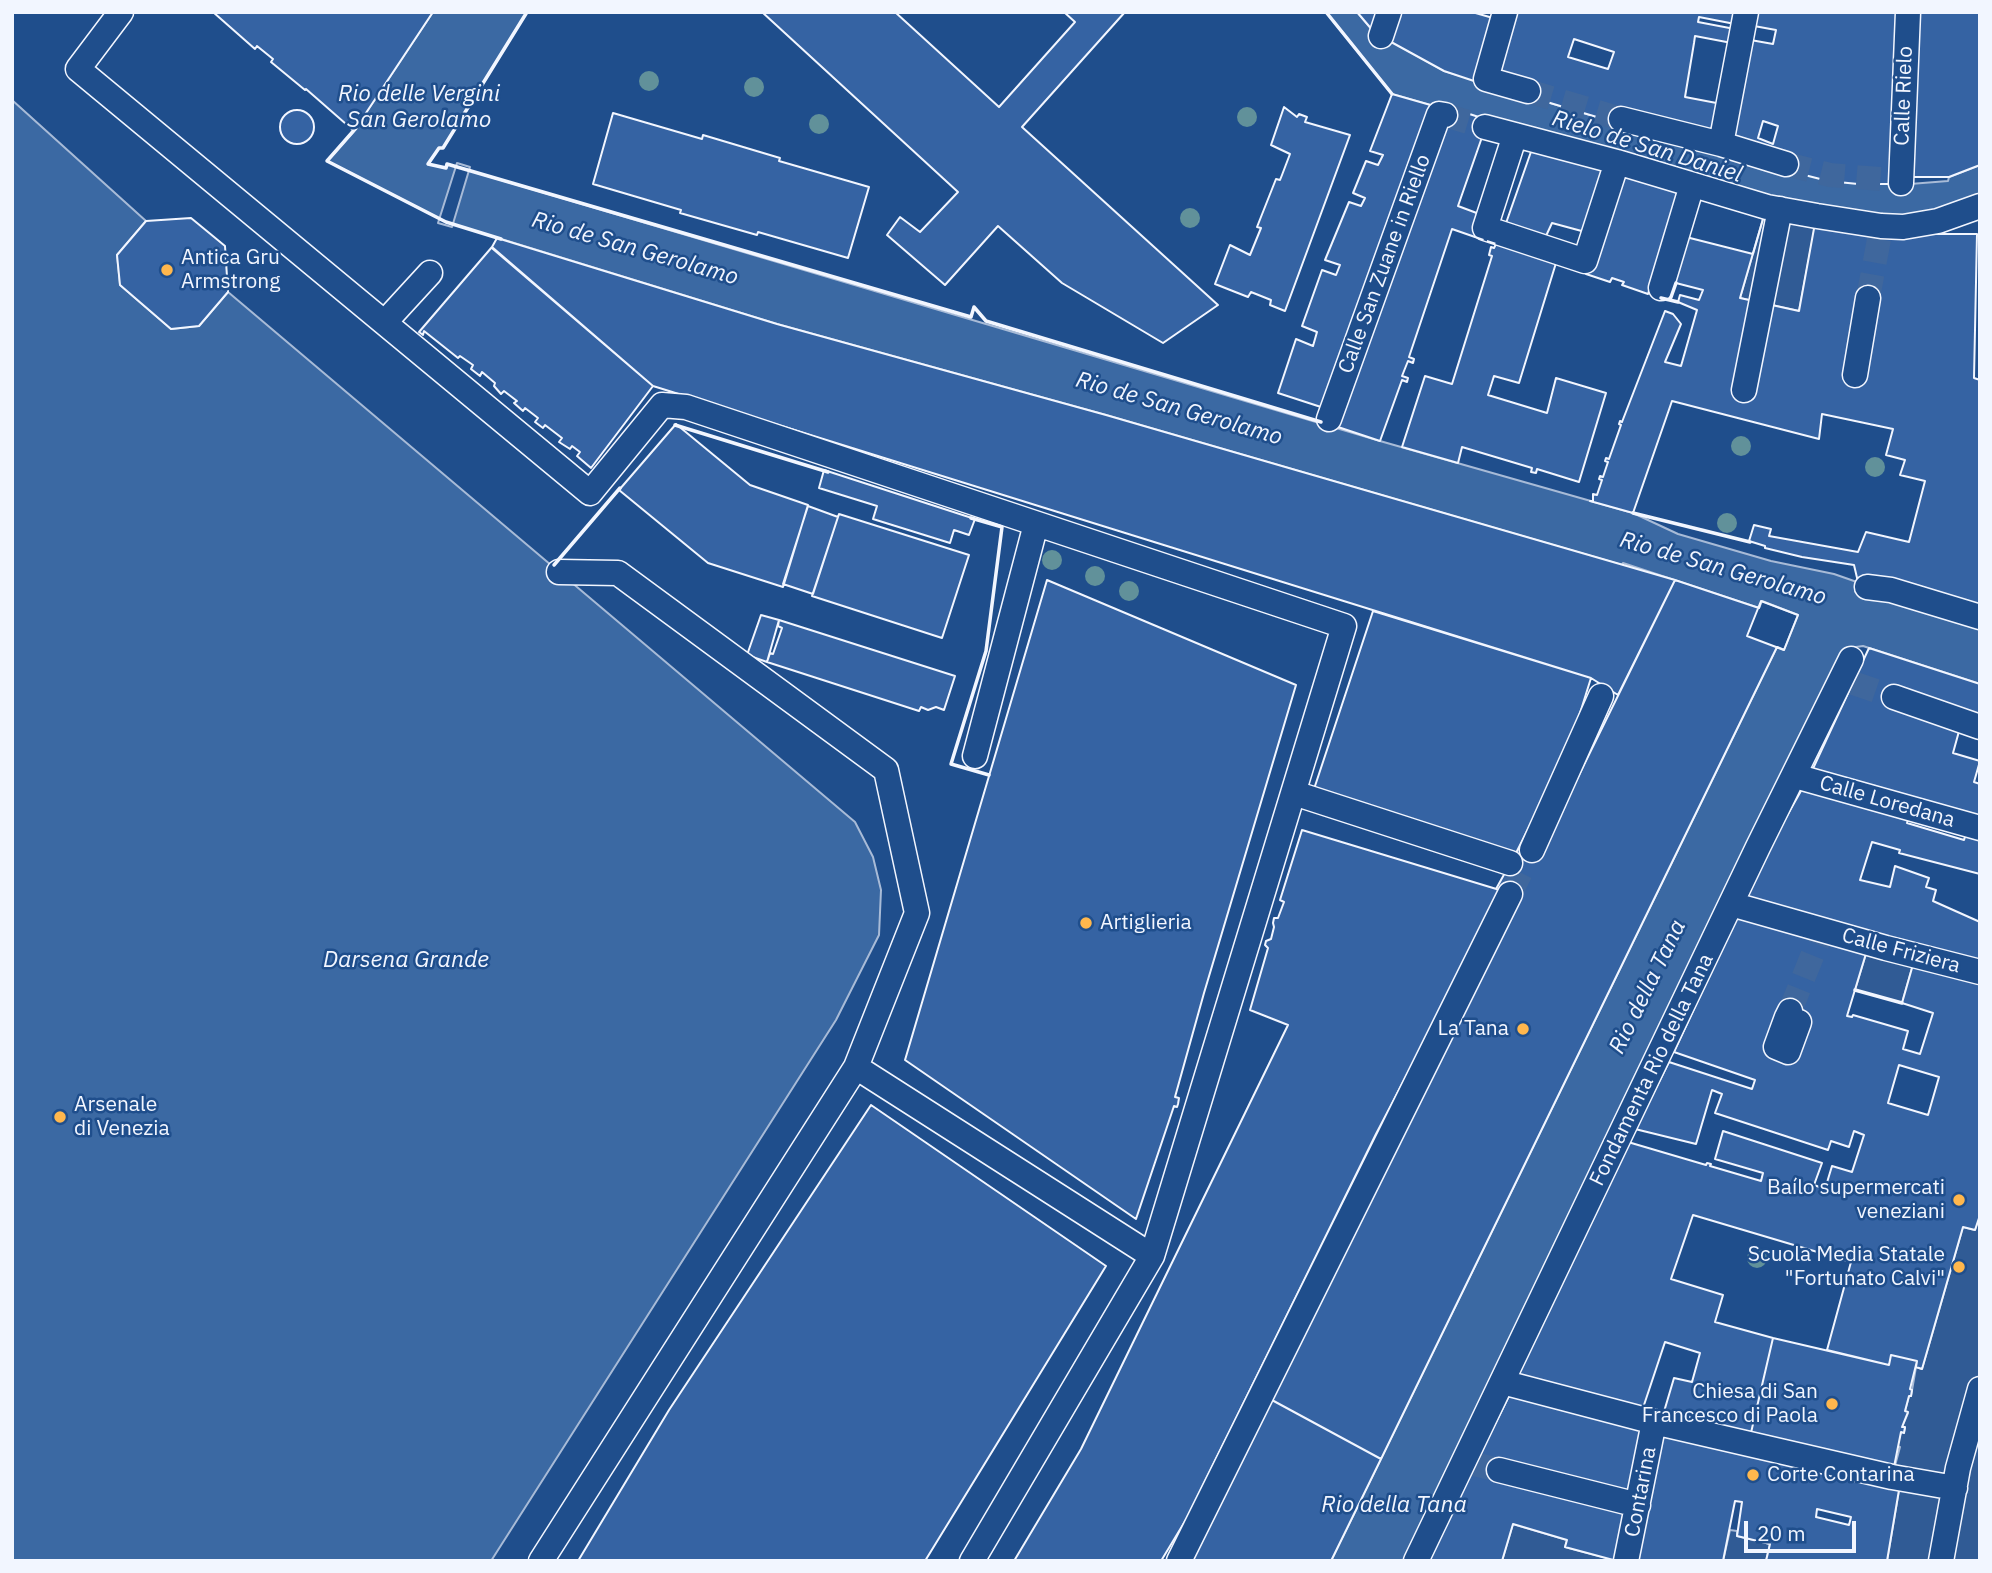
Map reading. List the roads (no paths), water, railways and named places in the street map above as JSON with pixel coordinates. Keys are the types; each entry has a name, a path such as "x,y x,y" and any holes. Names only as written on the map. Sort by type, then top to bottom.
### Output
{"street":[{"path":"121,12 78,69 590,493 662,405 685,407 1345,626 1152,1256 972,1561"},
{"path":"1381,36 1389,12"},
{"path":"1721,144 1746,12"},
{"name":"Calle Rielo","path":"1898,180 1908,12"},
{"path":"1504,17 1486,79 1528,91"},
{"name":"Calle San Zuane in Riello","path":"1329,419 1439,114 1445,115"},
{"path":"1621,119 1721,144 1786,164"},
{"path":"1485,127 1780,209 1892,227 1938,221 1980,206"},
{"path":"1515,135 1485,228 1585,261 1617,162"},
{"path":"1661,288 1692,185"},
{"path":"1744,390 1780,209"},
{"path":"385,323 430,273"},
{"path":"1855,375 1868,298"},
{"path":"975,756 1036,524"},
{"path":"541,1561 856,1067 917,913 886,769 618,573 559,572"},
{"path":"1867,587 1891,590 1980,617"},
{"name":"Fondamenta Rio della Tana","path":"1416,1561 1469,1463 1502,1382 1731,904 1849,673"},
{"path":"1532,850 1601,696"},
{"path":"1894,697 1980,727"},
{"name":"Calle Loredana","path":"1795,776 1980,828"},
{"path":"1294,793 1510,863"},
{"path":"1179,1561 1510,894"},
{"name":"Calle Friziera","path":"1731,904 1892,952 1980,972"},
{"path":"856,1067 1152,1256"},
{"path":"1502,1382 1654,1422 1892,1478 1955,1488"},
{"path":"1941,1561 1955,1488 1980,1389"},
{"name":"Contarina","path":"1626,1561 1654,1422"},
{"path":"1499,1470 1638,1505"}],"water":[{"name":"Rio delle Vergini San Gerolamo","path":"433,12 527,12 443,148 439,148 428,164 445,168 447,164 1380,441 1633,513 1678,534 1771,561 1834,574 1980,625 1980,684 1863,646 1849,648 1572,1210 1403,1561 1331,1561 1777,647 1784,650 1798,615 1762,601 1759,608 1623,563 1622,565 1106,415 777,324 446,222 327,161 354,131"},
{"name":"Rielo de San Daniel","path":"1326,12 1357,12 1374,32 1444,71 1620,124 1910,184 1948,181 1949,177 1980,165 1980,197 1911,219 1760,200 1392,94"},
{"name":"Darsena Grande","path":"12,100 146,221 117,255 120,285 171,329 199,326 228,292 855,822 873,857 881,890 879,935 836,1020 491,1561 12,1561"}],"tunnel":[{"path":"1528,91 1621,119"},
{"path":"1445,115 1485,127"},
{"path":"1786,164 1830,175 1892,180"},
{"path":"1868,298 1880,234"},
{"path":"1853,683 1894,697"},
{"path":"1510,863 1524,866 1510,894"},
{"path":"1790,1011 1821,934"},
{"path":"1474,1464 1499,1470"}],"place":[{"name":"Antica Gru Armstrong","path":"167,270"},
{"name":"Artiglieria","path":"1086,923"},
{"name":"La Tana","path":"1523,1029"},
{"name":"Arsenale di Venezia","path":"60,1117"},
{"name":"Baílo supermercati veneziani","path":"1959,1200"},
{"name":"Scuola Media Statale \"Fortunato Calvi\"","path":"1959,1267"},
{"name":"Chiesa di San Francesco di Paola","path":"1832,1404"},
{"name":"Corte Contarina","path":"1753,1475"}],"water label":[{"name":"Rio de San Gerolamo","path":"635,249"},
{"name":"Rio de San Gerolamo","path":"1179,409"},
{"name":"Rio de San Gerolamo","path":"1723,569"},
{"name":"Rio della Tana","path":"1648,987"},
{"name":"Rio della Tana","path":"1394,1505"}]}
